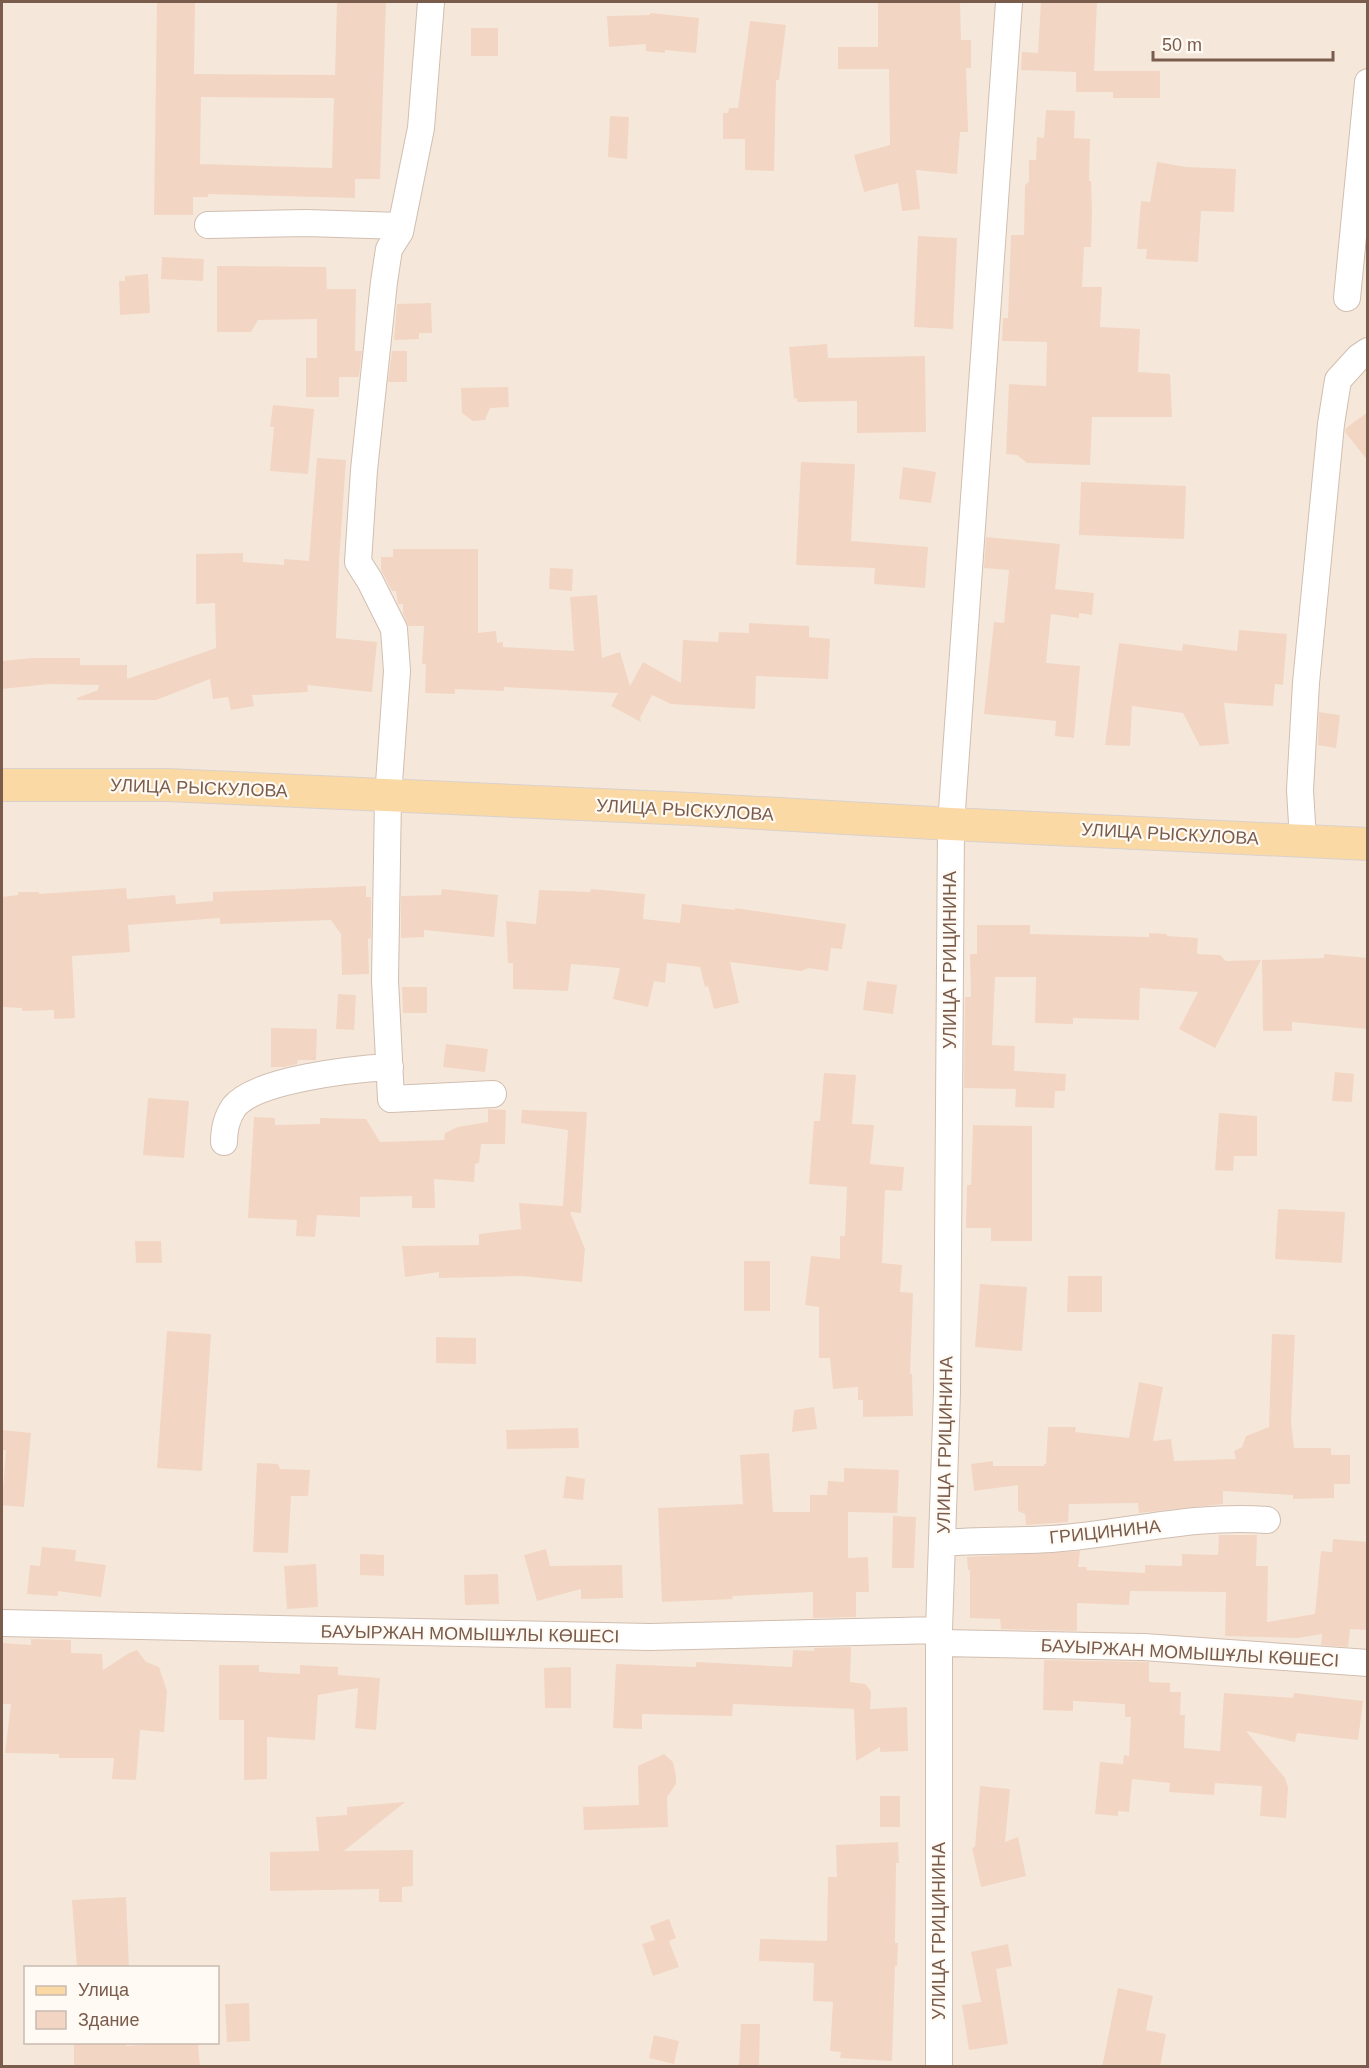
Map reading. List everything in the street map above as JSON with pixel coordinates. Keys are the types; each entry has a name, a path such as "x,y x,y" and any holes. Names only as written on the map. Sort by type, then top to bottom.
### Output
{"main road":[{"name":"УЛИЦА РЫСКУЛОВА","path":"2,785 167,785 1368,844"}],"street":[{"path":"430,2 421,128 400,232 389,249 384,282 364,470 358,562 394,629 397,671 388,797 385,980 391,1099 492,1094"},
{"name":"УЛИЦА ГРИЦИНИНА","path":"939,2067 940,1636 947,1392 951,824 1009,2"},
{"path":"1347,298 1368,82"},
{"path":"208,225 306,223 401,226"},
{"path":"1303,840 1300,790 1306,683 1331,424 1338,380 1359,357 1368,351"},
{"path":"224,1142 225,1128 234,1107 249,1094 319,1074 390,1067"},
{"name":"ГРИЦИНИНА","path":"942,1543 1052,1539 1188,1522 1244,1518 1267,1520"},
{"name":"БАУЫРЖАН МОМЫШҰЛЫ КӨШЕСІ","path":"2,1623 650,1637 940,1636 1144,1647 1368,1663"}],"shaded area":[{"path":"2,2 1367,2 1367,2066 2,2066"}],"building":[{"path":"157,2 195,2 194,74 335,75 337,2 386,2 380,179 355,179 355,198 208,194 208,197 193,197 193,215 154,215","holes":["201,97 334,98 332,168 200,164"]},
{"path":"960,2 961,40 971,40 971,68 966,68 968,132 960,132 957,174 916,170 920,209 902,211 898,183 864,192 854,155 890,145 889,69 838,69 838,47 878,47 878,3"},
{"path":"1041,2 1097,2 1094,71 1160,71 1160,98 1113,98 1113,92 1076,92 1076,72 1021,70 1022,52 1038,53"},
{"path":"650,13 699,18 696,53 646,51 646,44 609,47 607,16 650,15"},
{"path":"750,21 786,25 779,80 776,80 774,171 745,170 745,139 723,139 723,113 728,113 729,108 738,108"},
{"path":"471,28 498,28 498,56 471,56"},
{"path":"1046,110 1075,111 1074,138 1090,139 1091,247 1084,247 1082,287 1102,287 1100,327 1140,329 1138,372 1170,374 1172,417 1092,417 1090,465 1027,463 1017,455 1006,454 1009,384 1046,386 1047,342 1002,341 1003,318 1008,318 1011,235 1024,235 1025,185 1029,182 1029,160 1036,160 1037,137 1044,138"},
{"path":"610,116 629,117 627,159 608,157"},
{"path":"1157,162 1186,167 1236,169 1234,212 1201,211 1198,262 1146,259 1147,249 1137,249 1141,201 1150,202"},
{"path":"918,236 957,238 953,329 914,327"},
{"path":"162,257 204,259 203,281 161,279"},
{"path":"217,266 326,267 327,289 356,289 355,351 362,351 359,377 339,377 339,397 306,397 306,358 317,358 317,319 258,320 251,332 217,332"},
{"path":"148,274 150,313 120,315 119,281 125,281 125,276"},
{"path":"431,303 432,333 419,333 419,339 394,340 397,304"},
{"path":"827,344 828,358 925,356 926,432 857,433 857,401 797,402 797,398 794,399 789,347"},
{"path":"392,351 407,351 407,382 388,382"},
{"path":"508,387 509,407 490,408 485,420 473,421 462,413 461,388"},
{"path":"273,405 314,409 308,474 270,471 274,427 270,427"},
{"path":"1368,412 1368,461 1345,432 1346,428"},
{"path":"317,458 346,460 336,638 377,642 372,692 307,685 308,692 252,695 254,706 231,710 228,697 213,699 210,679 156,700 77,700 77,698 98,690 99,685 49,684 2,689 2,661 33,658 80,658 80,665 127,665 127,679 216,648 215,603 196,604 196,554 243,553 243,562 284,565 284,559 309,561"},
{"path":"801,462 855,464 851,541 928,547 925,588 874,584 875,568 796,565"},
{"path":"903,467 936,472 931,503 899,499"},
{"path":"1081,482 1186,486 1184,539 1079,535"},
{"path":"986,537 1060,544 1055,589 1094,593 1092,615 1079,613 1079,618 1051,614 1046,663 1080,666 1074,738 1055,736 1056,721 984,714 994,622 1004,623 1009,570 984,568"},
{"path":"393,549 478,549 478,633 496,631 497,643 503,642 503,647 574,651 570,597 597,595 602,658 620,652 630,686 643,662 681,683 683,640 718,642 719,632 749,633 749,623 809,626 809,637 830,639 828,679 756,676 755,709 671,704 652,695 640,718 641,722 611,706 618,693 504,687 504,691 455,689 455,694 425,693 426,664 422,664 424,626 408,626 403,613 403,604 398,604 396,591 392,591 381,570 381,557 393,557"},
{"path":"550,568 573,569 572,591 549,589"},
{"path":"1239,630 1287,634 1283,685 1275,684 1273,706 1224,703 1229,744 1200,746 1183,713 1132,706 1130,746 1105,745 1119,643 1182,651 1183,644 1237,651"},
{"path":"1319,712 1340,715 1336,748 1318,745"},
{"path":"366,886 366,897 371,897 371,938 368,939 369,974 342,975 341,934 331,920 220,924 220,918 128,925 130,952 72,956 75,1018 54,1019 54,1010 22,1011 22,1008 2,1007 2,897 18,895 18,892 39,892 39,894 126,888 127,899 175,895 176,904 213,901 213,892"},
{"path":"442,889 498,895 494,937 424,930 424,937 401,938 401,896 441,895"},
{"path":"591,889 645,894 643,919 680,923 682,904 735,910 735,908 846,924 842,949 831,948 828,971 809,968 801,971 730,962 739,1003 714,1009 700,967 667,963 665,983 654,981 648,1007 613,999 620,968 571,964 568,991 513,989 513,963 508,963 506,921 536,924 539,890 590,892"},
{"path":"977,925 1030,925 1030,934 1149,937 1149,933 1167,934 1167,936 1198,938 1197,954 1220,955 1226,961 1261,960 1215,1048 1179,1029 1198,992 1140,988 1139,1020 1073,1018 1073,1024 1035,1023 1036,977 995,977 992,1045 1015,1046 1014,1071 1066,1074 1065,1091 1055,1091 1054,1108 1015,1107 1016,1089 964,1088 965,997 971,997 970,954 977,954"},
{"path":"1324,954 1368,958 1368,1029 1292,1022 1292,1031 1263,1031 1262,960 1324,958"},
{"path":"867,981 897,985 893,1014 863,1010"},
{"path":"402,987 427,987 427,1013 403,1013"},
{"path":"338,994 356,995 354,1030 336,1029"},
{"path":"271,1028 317,1029 316,1060 298,1060 297,1064 271,1067"},
{"path":"446,1044 488,1049 485,1072 443,1067"},
{"path":"1335,1072 1354,1074 1352,1102 1332,1101"},
{"path":"824,1073 856,1075 852,1124 874,1125 870,1164 904,1167 902,1191 885,1190 882,1263 902,1265 900,1292 913,1293 910,1374 912,1374 913,1416 863,1417 863,1400 858,1400 858,1387 833,1389 830,1358 819,1358 819,1307 805,1305 811,1256 840,1259 840,1236 845,1236 847,1187 809,1184 814,1121 820,1121"},
{"path":"148,1098 189,1101 184,1158 143,1155"},
{"path":"488,1109 506,1110 505,1144 481,1144 479,1163 475,1164 474,1182 434,1179 435,1208 412,1208 412,1196 360,1197 360,1217 317,1215 315,1237 296,1236 297,1220 248,1218 254,1117 275,1118 275,1125 320,1124 320,1118 366,1119 380,1142 444,1140 445,1133 458,1127 488,1122"},
{"path":"522,1110 587,1112 581,1213 570,1212 585,1249 582,1282 522,1276 439,1278 439,1272 405,1277 402,1246 479,1245 479,1234 521,1229 519,1203 563,1206 568,1130 521,1123"},
{"path":"1219,1113 1257,1116 1257,1156 1234,1156 1233,1171 1215,1170"},
{"path":"973,1125 1032,1126 1032,1241 991,1241 991,1228 966,1228 967,1185 971,1185"},
{"path":"1278,1209 1345,1212 1342,1263 1275,1259"},
{"path":"135,1241 161,1241 162,1263 136,1263"},
{"path":"744,1261 770,1261 770,1311 744,1311"},
{"path":"1068,1276 1102,1276 1102,1312 1067,1312"},
{"path":"980,1284 1027,1287 1022,1351 975,1347"},
{"path":"167,1331 211,1334 202,1471 157,1468"},
{"path":"1272,1334 1295,1335 1291,1422 1294,1448 1331,1448 1331,1455 1350,1455 1350,1484 1334,1484 1334,1498 1293,1499 1293,1495 1223,1491 1223,1504 1139,1513 1138,1503 1069,1504 1068,1522 1026,1525 1025,1514 1018,1511 1018,1485 974,1491 971,1464 993,1461 993,1466 1044,1466 1048,1427 1076,1427 1075,1432 1129,1438 1139,1382 1163,1387 1153,1441 1171,1439 1174,1461 1236,1459 1234,1451 1242,1447 1246,1436 1269,1427"},
{"path":"436,1337 476,1338 476,1364 436,1363"},
{"path":"814,1407 817,1429 792,1432 794,1410"},
{"path":"578,1428 579,1448 507,1449 506,1430"},
{"path":"2,1430 31,1433 24,1507 2,1505 6,1450 2,1450"},
{"path":"769,1453 773,1512 810,1512 810,1495 827,1495 828,1481 844,1482 844,1468 899,1470 897,1513 848,1512 848,1558 868,1557 869,1592 856,1592 856,1617 813,1618 813,1592 662,1602 658,1508 743,1504 740,1455"},
{"path":"257,1463 278,1464 280,1469 310,1470 308,1496 291,1496 288,1553 253,1552"},
{"path":"566,1476 585,1479 583,1500 563,1498"},
{"path":"893,1516 916,1517 914,1568 892,1568"},
{"path":"1219,1535 1257,1535 1256,1566 1268,1566 1267,1622 1315,1614 1321,1551 1332,1552 1333,1539 1368,1542 1368,1630 1350,1629 1348,1647 1321,1645 1322,1634 1298,1638 1225,1636 1226,1592 1130,1591 1129,1605 1077,1603 1077,1631 1001,1629 1000,1619 970,1618 970,1570 968,1570 967,1557 1080,1551 1078,1567 1087,1567 1086,1570 1145,1573 1145,1565 1182,1566 1182,1554 1218,1555"},
{"path":"42,1547 76,1550 75,1561 106,1565 101,1597 58,1591 58,1596 27,1594 30,1565 40,1566"},
{"path":"546,1549 550,1566 622,1565 623,1598 581,1599 581,1589 537,1601 524,1555"},
{"path":"360,1554 384,1555 384,1576 360,1575"},
{"path":"316,1564 318,1607 287,1609 284,1566"},
{"path":"498,1574 499,1604 465,1605 464,1575"},
{"path":"31,1639 71,1640 71,1653 102,1654 103,1670 137,1650 146,1662 159,1667 167,1691 164,1732 140,1730 136,1780 112,1779 114,1758 59,1758 59,1754 5,1753 11,1704 2,1704 2,1643 31,1645"},
{"path":"851,1647 850,1682 865,1684 868,1687 871,1692 870,1709 907,1707 908,1751 880,1752 880,1747 856,1761 854,1709 858,1709 733,1704 732,1716 642,1714 642,1729 613,1728 616,1664 696,1667 696,1662 792,1667 793,1650 814,1651 814,1648"},
{"path":"1044,1660 1149,1662 1149,1682 1170,1683 1170,1692 1181,1692 1180,1715 1185,1715 1184,1748 1220,1751 1224,1693 1293,1698 1294,1693 1363,1701 1358,1740 1297,1733 1295,1742 1246,1731 1285,1778 1288,1787 1286,1818 1260,1816 1262,1786 1215,1783 1214,1795 1169,1792 1170,1783 1132,1779 1129,1812 1118,1811 1118,1816 1095,1814 1100,1762 1123,1764 1124,1755 1129,1756 1131,1717 1125,1717 1125,1704 1073,1701 1073,1711 1043,1710"},
{"path":"219,1665 259,1665 259,1672 300,1674 300,1665 338,1667 338,1675 380,1678 376,1730 355,1728 358,1688 318,1695 315,1740 267,1737 267,1779 244,1780 244,1720 219,1720"},
{"path":"571,1667 571,1708 545,1708 544,1668"},
{"path":"664,1754 673,1762 676,1776 676,1784 667,1797 668,1827 584,1830 583,1807 639,1805 638,1766"},
{"path":"980,1786 1010,1789 1005,1842 1018,1837 1026,1876 981,1887 972,1848 975,1847"},
{"path":"880,1796 900,1796 900,1827 880,1827"},
{"path":"405,1802 344,1851 413,1850 413,1886 402,1887 402,1902 379,1902 379,1889 270,1891 270,1852 319,1851 316,1817 347,1815 347,1807"},
{"path":"898,1842 895,1943 898,1943 897,1966 895,1966 892,2061 840,2058 841,2052 830,2051 833,2002 813,2001 814,1963 759,1961 760,1939 827,1941 828,1877 837,1877 836,1845"},
{"path":"126,1897 129,1966 77,1966 72,1900"},
{"path":"669,1919 676,1938 669,1941 679,1967 653,1976 642,1944 655,1940 650,1926"},
{"path":"1008,1944 1012,1966 996,1969 1008,2044 969,2050 962,2005 981,2002 971,1952"},
{"path":"1118,1988 1153,1996 1146,2030 1166,2034 1160,2067 1102,2067"},
{"path":"249,2003 250,2041 227,2042 225,2004"},
{"path":"741,2024 760,2024 759,2067 739,2066"},
{"path":"654,2035 679,2041 674,2064 649,2058"},
{"path":"74,2044 126,2044 126,2046 198,2044 200,2067 74,2067"}]}
